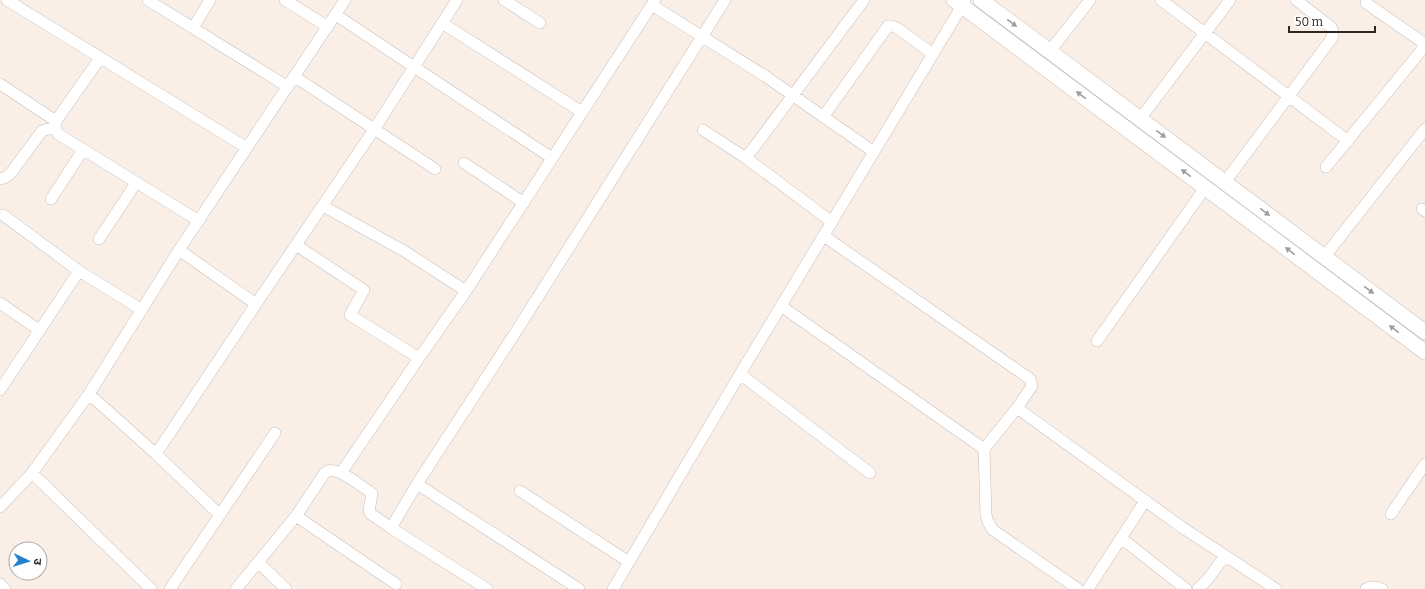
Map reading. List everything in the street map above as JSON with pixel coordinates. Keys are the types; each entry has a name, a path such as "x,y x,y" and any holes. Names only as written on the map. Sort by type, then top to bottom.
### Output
{"main road":[{"path":"981,0 1425,332"},
{"path":"960,2 1425,352"}],"street":[{"path":"7,0 247,148"},
{"path":"148,0 288,87"},
{"path":"193,28 210,0"},
{"path":"0,507 32,473 89,394 179,250 345,0"},
{"path":"156,454 375,128 457,0"},
{"path":"504,0 540,23"},
{"path":"390,528 519,327 725,0"},
{"path":"746,158 864,0"},
{"path":"1050,52 1090,0"},
{"path":"1162,0 1348,141"},
{"path":"1140,119 1230,0"},
{"path":"1226,182 1332,38 1333,32 1331,27 1296,0"},
{"path":"291,2 328,27"},
{"path":"341,473 466,291 654,2 702,36 765,76 874,152"},
{"path":"613,589 740,374 933,54 960,2"},
{"path":"1326,167 1425,45 1366,3"},
{"path":"336,15 552,158"},
{"path":"442,24 582,112"},
{"path":"822,117 888,26 897,28 933,54"},
{"path":"0,179 10,174 42,131 56,124 100,58"},
{"path":"295,77 375,128 435,169"},
{"path":"0,84 56,124 58,134 199,221"},
{"path":"1325,256 1425,129"},
{"path":"703,130 746,158 832,222"},
{"path":"51,199 83,150"},
{"path":"464,163 524,203"},
{"path":"99,239 136,183"},
{"path":"1097,341 1206,188"},
{"path":"323,206 404,251 466,291"},
{"path":"3,216 79,271 142,310"},
{"path":"824,236 1030,379 1032,386 1017,408 984,449 986,515 993,530 1078,589"},
{"path":"296,245 364,290 350,315 419,358"},
{"path":"179,250 256,304"},
{"path":"0,390 79,271"},
{"path":"0,303 39,330"},
{"path":"781,306 984,449"},
{"path":"740,374 870,473"},
{"path":"89,394 156,454 220,515"},
{"path":"1017,408 1145,501 1272,588"},
{"path":"170,589 275,433"},
{"path":"1391,514 1425,464"},
{"path":"236,589 259,563 296,516 326,470 334,470 341,473 372,494 369,511 371,514 390,528 487,589"},
{"path":"32,473 151,589"},
{"path":"417,484 579,589"},
{"path":"520,491 629,562"},
{"path":"1088,589 1145,501"},
{"path":"296,516 396,584"},
{"path":"1121,538 1186,589"},
{"path":"1198,589 1207,580 1225,556"},
{"path":"259,563 286,589"},
{"path":"0,584 5,589"},
{"path":"1366,589 1369,587 1377,587 1382,589"}]}
